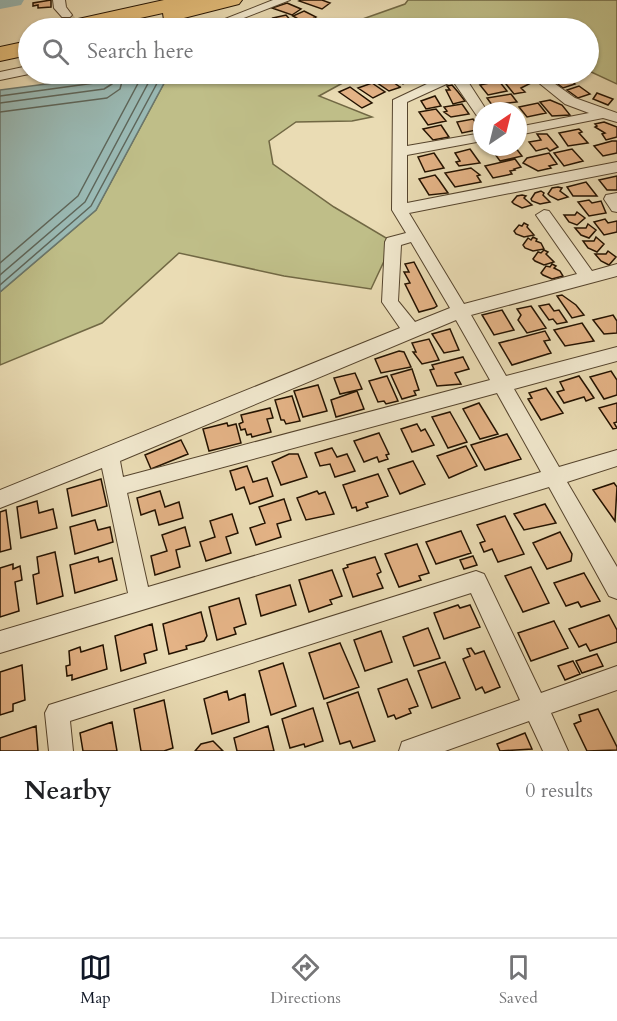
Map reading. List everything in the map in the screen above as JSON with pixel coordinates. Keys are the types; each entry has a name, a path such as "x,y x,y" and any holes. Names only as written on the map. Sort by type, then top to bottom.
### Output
{"highway":[{"path":"63,13 192,0"},
{"path":"158,18 232,0"},
{"path":"0,42 18,39"},
{"path":"0,54 18,50"}],"street":[{"path":"235,18 284,0"},
{"path":"0,76 18,72"},
{"path":"434,84 400,100 400,210 617,588"},
{"path":"463,84 475,102"},
{"path":"548,84 570,100 610,116"},
{"path":"527,130 610,116"},
{"path":"399,152 473,139"},
{"path":"400,210 617,167"},
{"path":"617,198 611,199 617,207"},
{"path":"544,215 588,277"},
{"path":"411,330 390,302 393,242 415,236"},
{"path":"0,499 25,491 460,311 617,270"},
{"path":"118,487 617,354"},
{"path":"109,456 118,487 141,599"},
{"path":"0,642 617,458"},
{"path":"60,751 57,713 476,581 556,751"},
{"path":"411,751 617,678"}],"shaded area":[{"path":"408,0 617,0 617,84 599,76 599,18 365,18 405,4"},
{"path":"164,84 341,84 319,96 372,117 352,121 296,122 269,141 273,164 334,207 393,242 371,289 284,276 179,253 102,323 0,365 0,292 96,210"}],"water":[{"path":"46,84 164,84 96,210 0,292 0,90"}],"building":[{"path":"51,0 51,7 33,6 33,3"},
{"path":"322,0 330,3 322,9 299,1"},
{"path":"287,3 301,9 292,15 272,8"},
{"path":"304,11 316,17 296,18 293,16"},
{"path":"286,15 289,18 273,18"},
{"path":"373,84 385,92 373,98 358,88"},
{"path":"379,84 396,84 401,87 389,91"},
{"path":"501,84 507,91 488,95 480,85"},
{"path":"506,84 529,84 521,88 525,92 514,94"},
{"path":"558,84 575,84 563,88"},
{"path":"452,85 465,101 453,104 446,90 450,90 447,86"},
{"path":"579,86 590,94 578,98 567,90"},
{"path":"350,87 372,103 362,108 339,92"},
{"path":"597,93 613,99 608,105 593,99"},
{"path":"511,94 517,102 490,102 487,98"},
{"path":"435,96 441,106 426,109 421,101"},
{"path":"550,100 562,105 570,115 552,116 540,102"},
{"path":"538,103 546,113 527,117 527,105"},
{"path":"462,104 469,114 451,117 444,112 447,111 444,107"},
{"path":"436,109 446,121 428,125 419,112"},
{"path":"473,119 473,131 462,133 457,122"},
{"path":"604,122 617,127 617,137 606,140 602,134 605,133 595,127 597,126 595,124"},
{"path":"441,125 449,137 433,140 423,129"},
{"path":"579,129 582,132 579,133 588,143 568,146 559,133"},
{"path":"537,134 547,134 558,147 550,151 547,148 536,151 529,142 541,140"},
{"path":"617,141 617,153 603,156 594,146"},
{"path":"470,149 480,163 459,166 456,162 460,161 455,153"},
{"path":"572,149 583,161 564,166 554,153"},
{"path":"434,153 444,168 425,172 418,157"},
{"path":"549,153 557,164 549,166 551,168 538,171 523,163 527,158"},
{"path":"496,156 522,156 500,161"},
{"path":"515,159 521,167 510,171 512,174 493,178 485,166"},
{"path":"471,168 480,175 477,176 481,182 455,187 445,173"},
{"path":"435,175 448,193 429,195 419,179"},
{"path":"617,176 617,190 607,190 599,180"},
{"path":"586,182 597,196 573,196 567,187"},
{"path":"552,188 562,188 560,191 568,197 558,200 548,194"},
{"path":"541,191 550,202 540,204 532,201 535,193"},
{"path":"517,196 526,196 524,198 532,205 522,208 512,202"},
{"path":"589,200 592,203 601,201 606,213 589,216 578,202"},
{"path":"577,212 585,218 577,225 569,222 564,215 575,215"},
{"path":"605,219 608,223 617,221 617,232 604,235 594,222"},
{"path":"524,223 534,235 524,237 516,234 514,231"},
{"path":"588,224 596,230 589,238 581,235 575,228 586,228"},
{"path":"533,237 541,243 544,249 533,251 525,248 523,245 528,238 531,240"},
{"path":"596,237 604,244 597,252 588,248 583,241 594,241"},
{"path":"544,250 554,262 544,265 533,259 538,252 541,253"},
{"path":"608,251 616,257 609,265 595,254 606,254"},
{"path":"414,262 437,306 419,312 405,284 410,283 404,272 409,272 405,264"},
{"path":"552,264 563,276 552,279 541,273 546,266 550,267"},
{"path":"562,295 576,305 584,315 572,318 557,296"},
{"path":"549,304 554,311 559,310 567,322 557,324 553,319 549,320 539,306"},
{"path":"531,306 546,328 527,333 518,320 521,315 517,309"},
{"path":"502,310 514,330 494,335 482,315"},
{"path":"613,315 617,321 617,333 604,334 593,320"},
{"path":"582,323 594,341 565,346 554,330"},
{"path":"450,329 459,350 444,353 432,334"},
{"path":"545,331 550,340 544,341 551,353 512,365 499,343"},
{"path":"429,339 439,360 422,364 413,352 416,352 412,343"},
{"path":"399,351 404,352 411,367 381,373 375,359"},
{"path":"463,357 469,369 455,373 461,384 437,386 430,370 434,369 432,365"},
{"path":"412,369 419,390 414,391 416,395 402,399 391,375"},
{"path":"611,371 617,380 617,395 604,399 590,377"},
{"path":"355,373 362,389 340,394 334,378"},
{"path":"387,376 398,401 386,404 384,401 378,402 369,381"},
{"path":"579,376 594,398 586,401 584,397 564,403 557,392 564,390 560,382"},
{"path":"318,385 327,411 303,417 294,391"},
{"path":"546,388 563,413 541,420 528,399 532,398 529,393"},
{"path":"357,391 364,409 336,417 331,400"},
{"path":"292,396 300,421 286,424 284,420 281,420 275,400"},
{"path":"479,403 498,434 480,439 463,409"},
{"path":"617,403 617,422 614,423 617,428 613,429 599,408"},
{"path":"270,408 273,418 267,419 271,432 252,437 251,434 247,435 245,429 241,430 239,424 243,422 241,415"},
{"path":"450,412 467,442 448,448 432,417"},
{"path":"227,423 228,426 236,424 241,443 209,451 203,429"},
{"path":"417,424 421,431 425,429 434,445 412,452 401,429"},
{"path":"379,433 389,454 386,455 388,459 379,462 377,457 364,462 354,441"},
{"path":"507,434 521,459 485,470 471,445"},
{"path":"181,440 188,454 151,469 145,455"},
{"path":"466,446 477,466 449,478 437,456"},
{"path":"332,448 337,457 347,454 355,471 335,477 330,464 320,466 315,453"},
{"path":"289,454 298,454 307,477 281,485 272,462"},
{"path":"413,461 425,484 400,494 388,469"},
{"path":"247,466 253,482 267,478 273,496 250,504 244,487 236,490 230,471"},
{"path":"378,474 388,496 366,503 368,507 357,511 356,507 352,508 343,485"},
{"path":"101,479 107,506 72,516 67,489"},
{"path":"614,483 617,487 615,521 593,490"},
{"path":"160,491 165,507 179,502 183,518 159,525 155,510 141,515 137,498"},
{"path":"317,491 319,494 325,492 334,514 306,520 297,498"},
{"path":"284,499 291,520 277,524 281,537 256,545 250,528 265,523 259,507"},
{"path":"37,501 39,513 53,509 57,528 21,538 17,507"},
{"path":"545,504 556,523 524,530 514,514"},
{"path":"6,510 11,549 0,552 0,512"},
{"path":"232,514 238,533 226,537 231,553 206,561 200,542 215,537 210,521"},
{"path":"505,516 524,554 498,562 492,549 484,552 480,543 485,541 477,525"},
{"path":"95,520 98,530 110,527 113,542 75,554 70,527"},
{"path":"185,527 190,546 176,550 180,567 155,575 151,556 167,551 162,535"},
{"path":"461,531 471,553 436,564 426,542"},
{"path":"560,532 572,554 571,561 547,569 533,543"},
{"path":"417,544 429,573 419,576 421,580 399,587 385,554"},
{"path":"55,552 63,596 37,604 33,575 39,573 37,557"},
{"path":"473,556 477,565 464,569 460,560"},
{"path":"98,557 99,562 112,558 117,580 75,593 70,565"},
{"path":"375,557 381,572 377,574 383,588 353,597 343,569 348,567 347,565"},
{"path":"13,564 13,569 20,566 22,580 15,582 19,611 0,617 0,568"},
{"path":"531,567 549,603 523,612 505,576"},
{"path":"332,570 342,596 330,600 332,604 309,612 299,580"},
{"path":"584,573 600,601 581,607 578,602 566,606 554,583"},
{"path":"290,585 296,605 261,616 256,595"},
{"path":"239,598 246,624 234,628 236,634 217,640 209,607"},
{"path":"458,605 460,608 470,605 480,627 444,639 434,613"},
{"path":"201,612 207,636 204,641 169,654 163,624"},
{"path":"609,615 617,630 617,642 590,651 586,644 579,647 569,629"},
{"path":"554,621 568,648 531,661 518,633"},
{"path":"152,624 157,650 144,654 146,663 121,671 115,636"},
{"path":"428,628 440,658 414,666 403,637"},
{"path":"381,631 392,662 365,671 354,640"},
{"path":"340,643 359,687 324,699 309,653"},
{"path":"103,645 107,669 72,680 72,675 67,676 66,666 70,665 69,651 80,647 81,652"},
{"path":"471,648 475,654 484,651 500,687 485,693 482,687 476,690 463,659 470,656 467,649"},
{"path":"597,654 603,666 582,673 576,661"},
{"path":"573,661 580,674 565,680 558,666"},
{"path":"445,662 460,698 432,708 418,671"},
{"path":"283,663 296,706 271,715 259,671"},
{"path":"22,665 25,700 13,704 13,711 0,715 0,672"},
{"path":"407,679 418,706 409,709 411,713 396,719 394,715 388,717 378,689"},
{"path":"227,691 229,700 245,694 249,722 212,734 204,699"},
{"path":"358,692 375,741 353,748 350,741 340,744 327,703"},
{"path":"164,700 173,748 164,751 141,751 134,709"},
{"path":"313,708 323,741 305,747 304,744 290,748 282,719"},
{"path":"598,709 617,750 587,751 574,724 581,721 579,715"},
{"path":"112,722 117,751 83,751 80,733"},
{"path":"36,726 38,751 0,751 0,738"},
{"path":"268,726 274,751 237,751 234,738"},
{"path":"525,733 532,749 500,751 497,744"},
{"path":"213,741 223,751 195,751 201,744"}],"waterway":[{"path":"0,2 13,0"}]}
